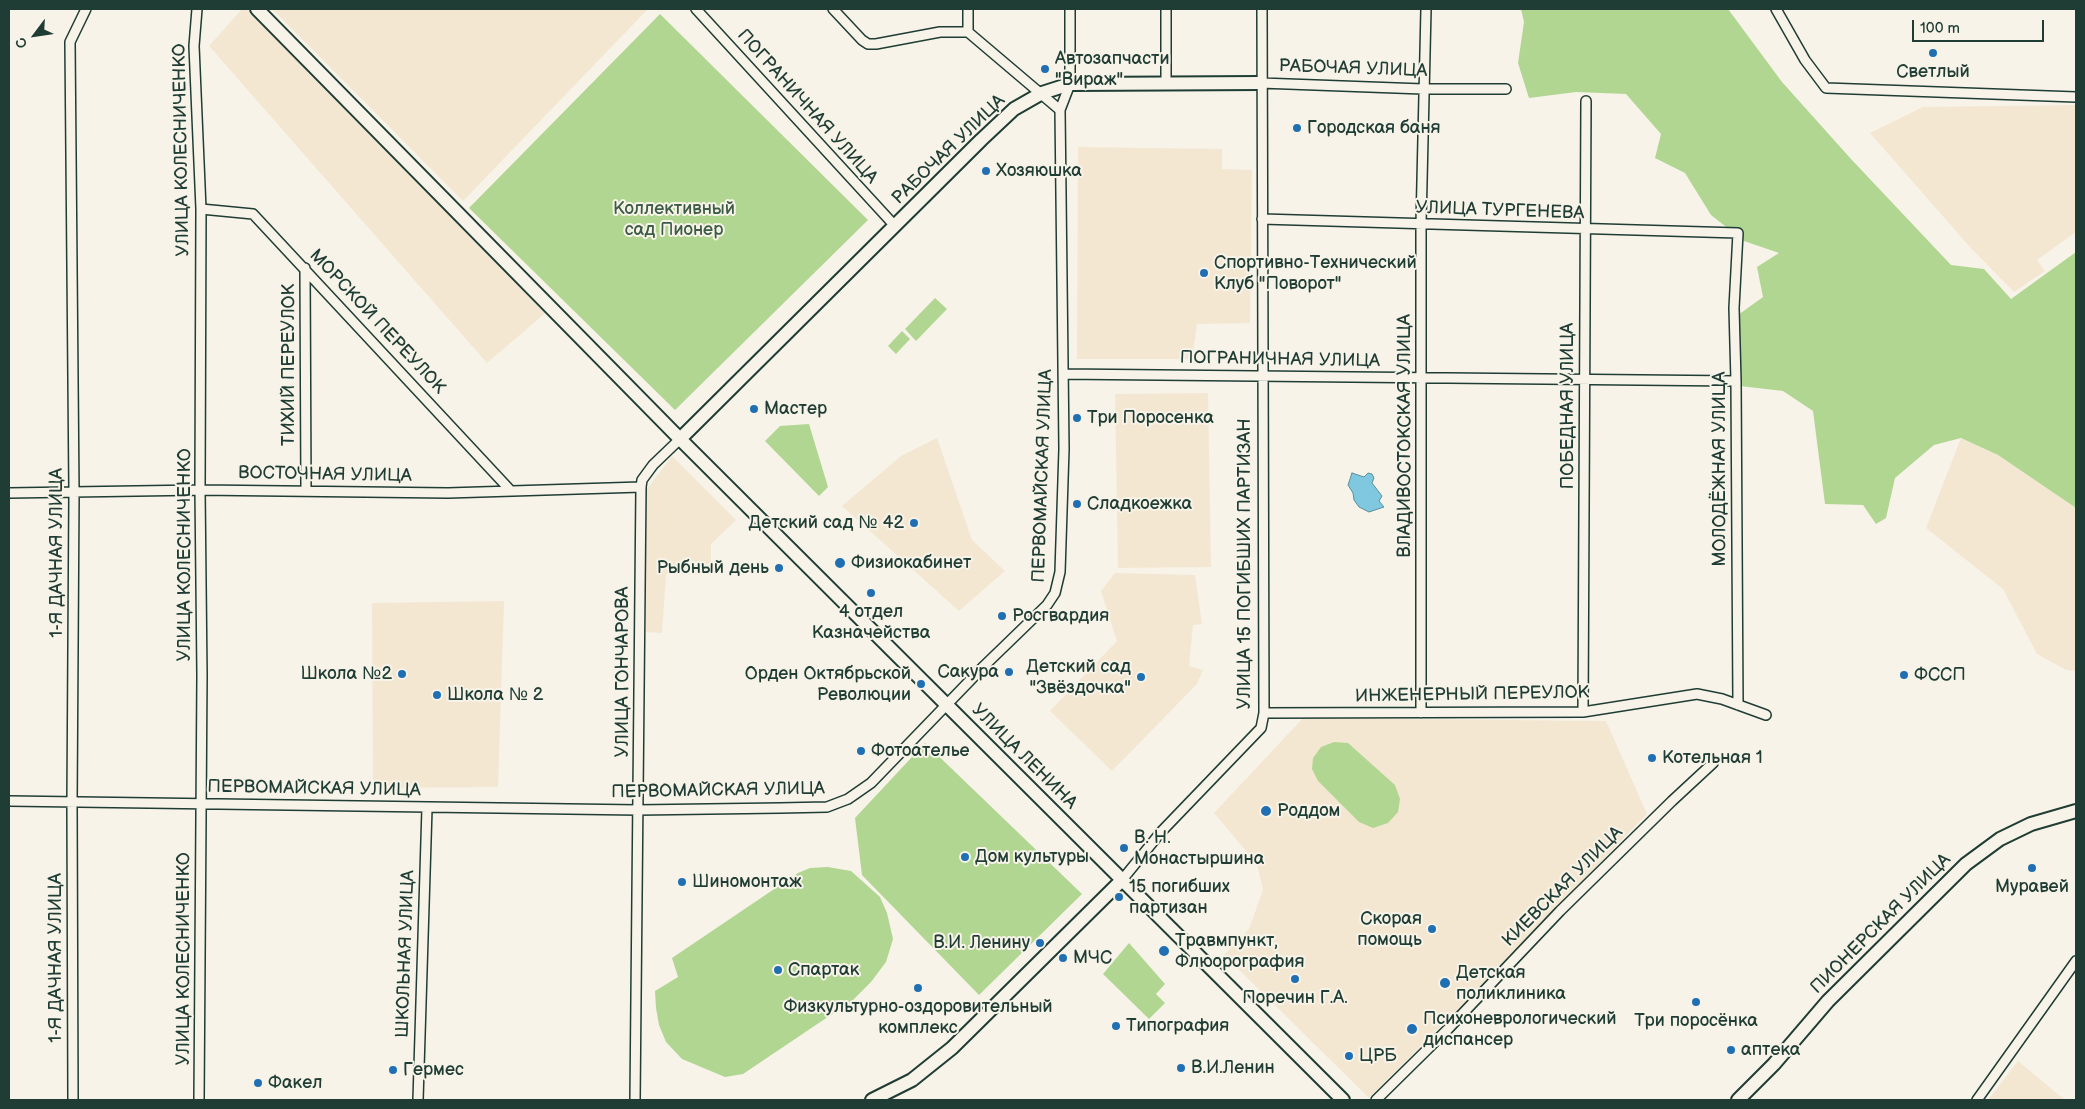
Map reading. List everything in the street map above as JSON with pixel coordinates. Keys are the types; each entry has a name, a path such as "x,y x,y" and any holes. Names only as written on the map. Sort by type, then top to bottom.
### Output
{"main road":[{"name":"УЛИЦА ЛЕНИНА","path":"257,9 680,439 1343,1100"},
{"name":"РАБОЧАЯ УЛИЦА","path":"680,439 1014,109 1042,93 1070,84 1262,83"},
{"name":"ПИОНЕРСКАЯ УЛИЦА","path":"1738,1100 1774,1064 1828,1002 1966,864 2000,839 2031,824 2076,811"},
{"name":"УЛИЦА 15 ПОГИБШИХ ПАРТИЗАН","path":"872,1100 912,1080 952,1048 1122,880"}],"street":[{"name":"1-Я ДАЧНАЯ УЛИЦА","path":"73,1100 74,492 70,42 86,9"},
{"name":"УЛИЦА КОЛЕСНИЧЕНКО","path":"197,9 194,46 201,209 199,1100"},
{"name":"ПОГРАНИЧНАЯ УЛИЦА","path":"696,9 895,226"},
{"path":"833,9 868,44 940,32 968,32 1060,110"},
{"path":"968,9 968,32"},
{"name":"ПЕРВОМАЙСКАЯ УЛИЦА","path":"9,801 638,810 780,808 827,807 848,800 871,783 1047,605 1056,593 1060,572 1064,449 1060,110 1070,84 1070,9"},
{"path":"1166,9 1166,84"},
{"name":"УЛИЦА 15 ПОГИБШИХ ПАРТИЗАН","path":"1122,880 1161,832 1261,728 1264,713 1262,9"},
{"name":"ВЛАДИВОСТОКСКАЯ УЛИЦА","path":"1421,713 1421,224 1426,9"},
{"path":"1776,9 1805,60 1826,88 2076,97"},
{"name":"РАБОЧАЯ УЛИЦА","path":"1262,83 1423,89 1506,89"},
{"name":"ПОБЕДНАЯ УЛИЦА","path":"1584,712 1586,101"},
{"name":"МОРСКОЙ ПЕРЕУЛОК","path":"201,209 252,214 305,268 511,491"},
{"name":"УЛИЦА ТУРГЕНЕВА","path":"1262,219 1738,233"},
{"name":"МОЛОДЁЖНАЯ УЛИЦА","path":"1738,233 1734,308 1738,705"},
{"name":"ТИХИЙ ПЕРЕУЛОК","path":"305,268 306,491"},
{"name":"ПОГРАНИЧНАЯ УЛИЦА","path":"1063,374 1736,381"},
{"path":"640,487 642,480 653,465 680,439"},
{"name":"ВОСТОЧНАЯ УЛИЦА","path":"9,493 200,490 448,492 640,487"},
{"name":"УЛИЦА ГОНЧАРОВА","path":"635,1100 640,487"},
{"name":"ИНЖЕНЕРНЫЙ ПЕРЕУЛОК","path":"1264,713 1584,712 1697,694 1766,715"},
{"name":"КИЕВСКАЯ УЛИЦА","path":"1376,1100 1454,1023 1567,904 1713,763"},
{"name":"ШКОЛЬНАЯ УЛИЦА","path":"418,1100 427,808"},
{"path":"1977,1100 2076,961"}],"shaded area":[{"path":"242,9 246,9 550,309 487,363 209,46"},
{"path":"272,9 648,9 463,201"},
{"path":"2076,105 2076,232 2037,260 2045,271 2014,292 1969,246 1870,133 1923,107"},
{"path":"1078,147 1222,149 1222,169 1252,170 1250,323 1197,324 1192,359 1077,359"},
{"path":"1208,393 1211,567 1118,568 1115,394"},
{"name":"Детский сад № 42","path":"937,438 972,540 1005,571 959,611 842,506 901,456"},
{"path":"1961,438 1998,455 2076,508 2076,671 2066,670 2037,654 2003,589 1926,528"},
{"path":"672,456 736,520 711,544 711,575 666,574 662,633 646,632 646,490"},
{"name":"Детский сад \"Звёздочка\"","path":"1115,573 1195,575 1202,624 1193,625 1189,666 1203,670 1197,684 1112,771 1050,711 1117,641 1101,591"},
{"name":"Школа № 2","path":"504,601 498,787 373,788 372,603"},
{"path":"1303,718 1606,721 1647,814 1499,968 1369,1098 1224,955 1249,929 1263,890 1257,864 1214,813"},
{"path":"2018,1061 2065,1100 1988,1100"}],"green space":[{"path":"1521,9 1728,9 1782,82 1851,159 1951,265 1984,269 2011,299 2076,252 2076,508 1998,455 1961,438 1934,445 1895,478 1886,518 1876,524 1863,505 1825,504 1813,411 1783,391 1740,386 1738,315 1763,297 1757,267 1779,253 1744,241 1711,215 1685,173 1655,158 1661,134 1626,94 1576,92 1529,98 1518,63 1524,22"},
{"name":"Коллективный сад Пионер","path":"660,14 868,220 675,410 469,208"},
{"path":"935,298 947,309 916,341 905,329"},
{"path":"902,331 910,339 896,354 888,346"},
{"path":"809,424 828,487 819,496 765,441 780,426"},
{"path":"1334,742 1348,743 1395,785 1400,799 1398,812 1388,823 1373,828 1359,822 1318,781 1312,769 1313,758 1321,747"},
{"path":"925,743 1082,894 979,995 862,875 855,818"},
{"name":"Спартак","path":"828,867 851,871 880,897 887,913 893,939 886,962 871,982 853,1000 743,1074 725,1077 682,1059 666,1042 659,1025 656,1008 655,991 678,977 672,958 798,873 810,868"},
{"path":"1129,943 1165,984 1156,994 1165,1003 1149,1019 1103,974"}],"water":[{"path":"1352,473 1364,477 1368,473 1372,474 1374,478 1372,483 1382,496 1379,501 1384,507 1369,512 1359,507 1348,485"}],"place":[{"name":"Светлый","path":"1933,53"},
{"name":"Автозапчасти \"Вираж\"","path":"1045,69"},
{"name":"Городская баня","path":"1297,128"},
{"name":"Хозяюшка","path":"986,171"},
{"name":"Спортивно-Технический Клуб \"Поворот\"","path":"1204,273"},
{"name":"Мастер","path":"754,409"},
{"name":"Три Поросенка","path":"1077,418"},
{"name":"Сладкоежка","path":"1077,504"},
{"name":"Детский сад № 42","path":"914,523"},
{"name":"Физиокабинет","path":"840,563"},
{"name":"Рыбный день","path":"779,568"},
{"name":"4 отдел Казначейства","path":"871,593"},
{"name":"Росгвардия","path":"1002,616"},
{"name":"Сакура","path":"1009,672"},
{"name":"Школа №2","path":"402,674"},
{"name":"ФССП","path":"1904,675"},
{"name":"Детский сад \"Звёздочка\"","path":"1141,677"},
{"name":"Орден Октябрьской Революции","path":"921,684"},
{"name":"Школа № 2","path":"437,695"},
{"name":"Фотоателье","path":"861,751"},
{"name":"Котельная 1","path":"1652,758"},
{"name":"Роддом","path":"1266,811"},
{"name":"В. Н. Монастыршина","path":"1124,848"},
{"name":"Дом культуры","path":"965,857"},
{"name":"Муравей","path":"2032,868"},
{"name":"Шиномонтаж","path":"682,882"},
{"name":"15 погибших партизан","path":"1119,897"},
{"name":"Скорая помощь","path":"1432,929"},
{"name":"В.И. Ленину","path":"1040,943"},
{"name":"Травмпункт, Флюорография","path":"1164,951"},
{"name":"МЧС","path":"1063,958"},
{"name":"Спартак","path":"778,970"},
{"name":"Поречин Г.А.","path":"1295,979"},
{"name":"Детская поликлиника","path":"1445,983"},
{"name":"Физкультурно-оздоровительный комплекс","path":"918,988"},
{"name":"Три поросёнка","path":"1696,1002"},
{"name":"Типография","path":"1116,1026"},
{"name":"Психоневрологический диспансер","path":"1412,1029"},
{"name":"аптека","path":"1731,1050"},
{"name":"ЦРБ","path":"1349,1056"},
{"name":"В.И.Ленин","path":"1181,1068"},
{"name":"Гермес","path":"393,1070"},
{"name":"Факел","path":"258,1083"}]}
